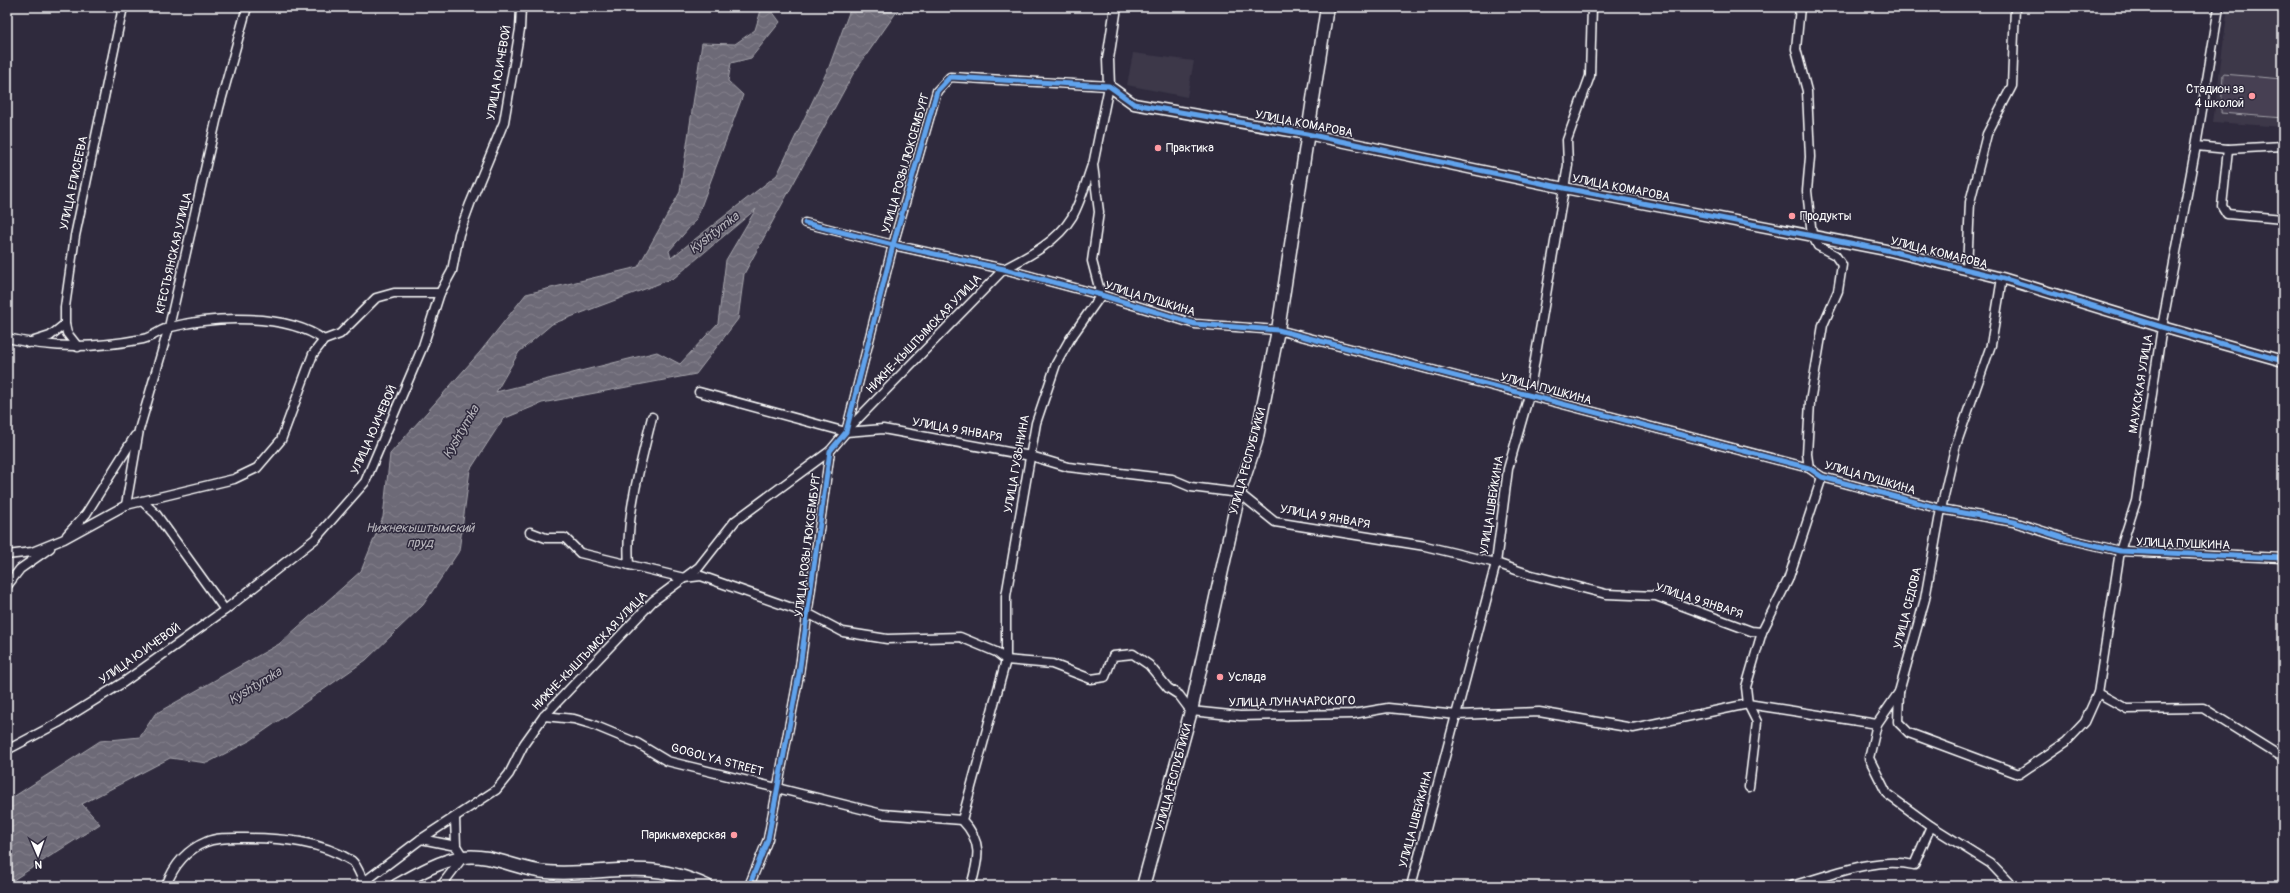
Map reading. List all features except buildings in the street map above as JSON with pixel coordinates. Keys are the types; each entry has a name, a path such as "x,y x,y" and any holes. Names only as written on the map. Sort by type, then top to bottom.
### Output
{"main road":[{"name":"УЛИЦА РЕСПУБЛИКИ","path":"1143,886 1192,711 1239,493 1256,442 1278,330 1327,7"},
{"path":"396,886 442,863 463,857 483,857 530,870 546,872 584,874 652,870 694,880 707,886"}],"street":[{"name":"УЛИЦА ЕЛИСЕЕВА","path":"65,324 65,306 75,236 124,7"},
{"name":"КРЕСТЬЯНСКАЯ УЛИЦА","path":"126,505 139,430 169,327 219,108 247,7"},
{"name":"УЛИЦА Ю.ИЧЕВОЙ","path":"7,750 58,723 124,682 225,610 314,539 365,482 423,346 440,293 452,271 459,234 504,122 520,29 521,7"},
{"path":"1101,295 1092,261 1099,212 1093,165 1109,86 1108,59 1116,7"},
{"name":"УЛИЦА ШВЕЙКИНА","path":"1411,886 1496,563 1508,469 1529,395 1568,166 1567,140 1590,76 1592,7"},
{"path":"1800,7 1796,49 1807,91 1810,157 1807,191 1812,235 1818,246 1835,255 1842,264 1838,291 1823,325 1810,402 1807,454 1809,468"},
{"path":"1967,269 1970,202 1987,134 2012,86 2015,7"},
{"name":"МАУКСКАЯ УЛИЦА","path":"2098,693 2120,552 2136,501 2162,327 2196,146 2219,7"},
{"name":"УЛИЦА РОЗЫ ЛЮКСЕМБУРГ","path":"749,886 768,839 809,614 830,451 846,432 893,245 938,91 950,77 1109,86"},
{"name":"УЛИЦА КОМАРОВА","path":"1109,86 1134,104 1307,134 1564,188 1812,235 1967,269 2283,361"},
{"path":"2196,146 2228,149 2283,146"},
{"path":"2228,149 2222,206 2227,214 2283,219"},
{"name":"НИЖНЕ-КЫШТЫМСКАЯ УЛИЦА","path":"846,432 1004,269 1034,252 1058,234 1072,217 1093,165"},
{"name":"УЛИЦА ПУШКИНА","path":"805,223 893,245 1004,269 1101,295 1195,324 1278,330 1809,468 1822,477 1941,509 2014,522 2064,538 2120,552 2283,558"},
{"name":"УЛИЦА СЕДОВА","path":"2002,278 1991,345 1955,448 1941,509 1925,599 1899,692 1876,724 1869,758 1887,794 1931,826 1990,863 2012,886"},
{"path":"7,586 20,569 64,539 126,505 234,479 257,468 281,440 313,354 324,340 340,334 376,298 394,293 440,293"},
{"name":"УЛИЦА ГУЗЫНИНА","path":"962,820 1006,660 1006,596 1036,423 1056,364 1070,339 1101,295"},
{"path":"7,338 28,343 78,347 145,338 169,327 200,321 281,322 314,332 324,340"},
{"path":"28,343 50,336 65,324 67,334 78,347"},
{"name":"УЛИЦА 9 ЯНВАРЯ","path":"699,392 846,432 882,429 1031,456 1068,467 1172,479 1191,487 1239,493 1275,522 1425,546 1496,563 1528,574 1606,594 1656,596 1751,631 1762,632"},
{"path":"629,565 628,551 636,490 652,416"},
{"path":"7,555 32,552 64,539 86,514 139,430"},
{"name":"НИЖНЕ-КЫШТЫМСКАЯ УЛИЦА","path":"363,884 421,839 496,790 509,774 524,744 544,716 652,602 699,567 735,520 830,451"},
{"path":"1749,787 1757,722 1748,704 1746,687 1762,632 1788,580 1822,477"},
{"path":"142,501 156,514 225,610"},
{"path":"530,532 546,538 565,538 580,553 684,578 701,576 809,614 843,632 887,639 960,637 996,652 1006,660 1052,664 1091,679 1105,676 1113,656 1133,654 1149,665 1168,688 1179,695 1192,711"},
{"path":"1899,692 1898,722 1909,733 2019,774 2066,742 2085,722 2098,693 2127,709 2203,708 2283,758"},
{"name":"УЛИЦА ЛУНАЧАРСКОГО","path":"1192,711 1240,716 1353,714 1388,708 1457,715 1539,712 1632,728 1748,704 1876,724"},
{"name":"GOGOLYA STREET","path":"544,716 574,719 591,724 637,743 668,761 882,814 962,820"},
{"path":"441,886 463,857 456,846 455,818"},
{"path":"962,820 973,831 978,848 970,886"},
{"path":"1791,886 1867,865 1905,863 1914,865 1931,826"},
{"path":"166,886 173,868 192,850 206,842 230,838 282,838 317,846 353,862 363,884"},
{"path":"421,839 456,846"}],"shaded area":[{"path":"2228,7 2283,7 2283,127 2213,122"},
{"path":"1133,53 1194,61 1187,97 1127,85"},
{"name":"Стадион за 4 школой","path":"2223,74 2283,79 2283,118 2221,113"}],"water":[{"name":"Нижнекыштымский пруд","path":"762,7 769,7 780,22 751,58 731,63 728,81 743,95 696,220 669,251 671,258 777,175 829,67 851,7 900,7 853,74 744,274 738,319 696,374 542,403 503,419 470,470 459,551 423,605 366,660 251,740 207,763 170,758 82,804 100,824 7,884 7,801 100,741 140,737 155,714 279,644 361,571 383,517 390,454 480,352 526,294 638,267 680,192 702,43 735,44 755,30","holes":["756,209 726,260 718,323 680,364 657,352 496,392 519,352 552,324 674,278"]}],"cycle path":[{"path":"749,886 768,839 799,674 830,451 846,432 893,245 937,91 950,77 1109,86 1134,104 1307,134 1564,188 1886,250 2002,278 2162,327 2283,361"},
{"path":"805,223 893,245 1004,269 1101,295 1195,324 1278,330 1809,468 1822,477 1941,509 2014,522 2064,538 2120,551 2283,558"}],"place":[{"name":"Стадион за 4 школой","path":"2252,96"},
{"name":"Практика","path":"1158,148"},
{"name":"Продукты","path":"1792,216"},
{"name":"Услада","path":"1220,677"},
{"name":"Парикмахерская","path":"734,835"}],"water label":[{"name":"Kyshtymka","path":"714,233"},
{"name":"Kyshtymka","path":"461,432"},
{"name":"Kyshtymka","path":"255,686"}]}
